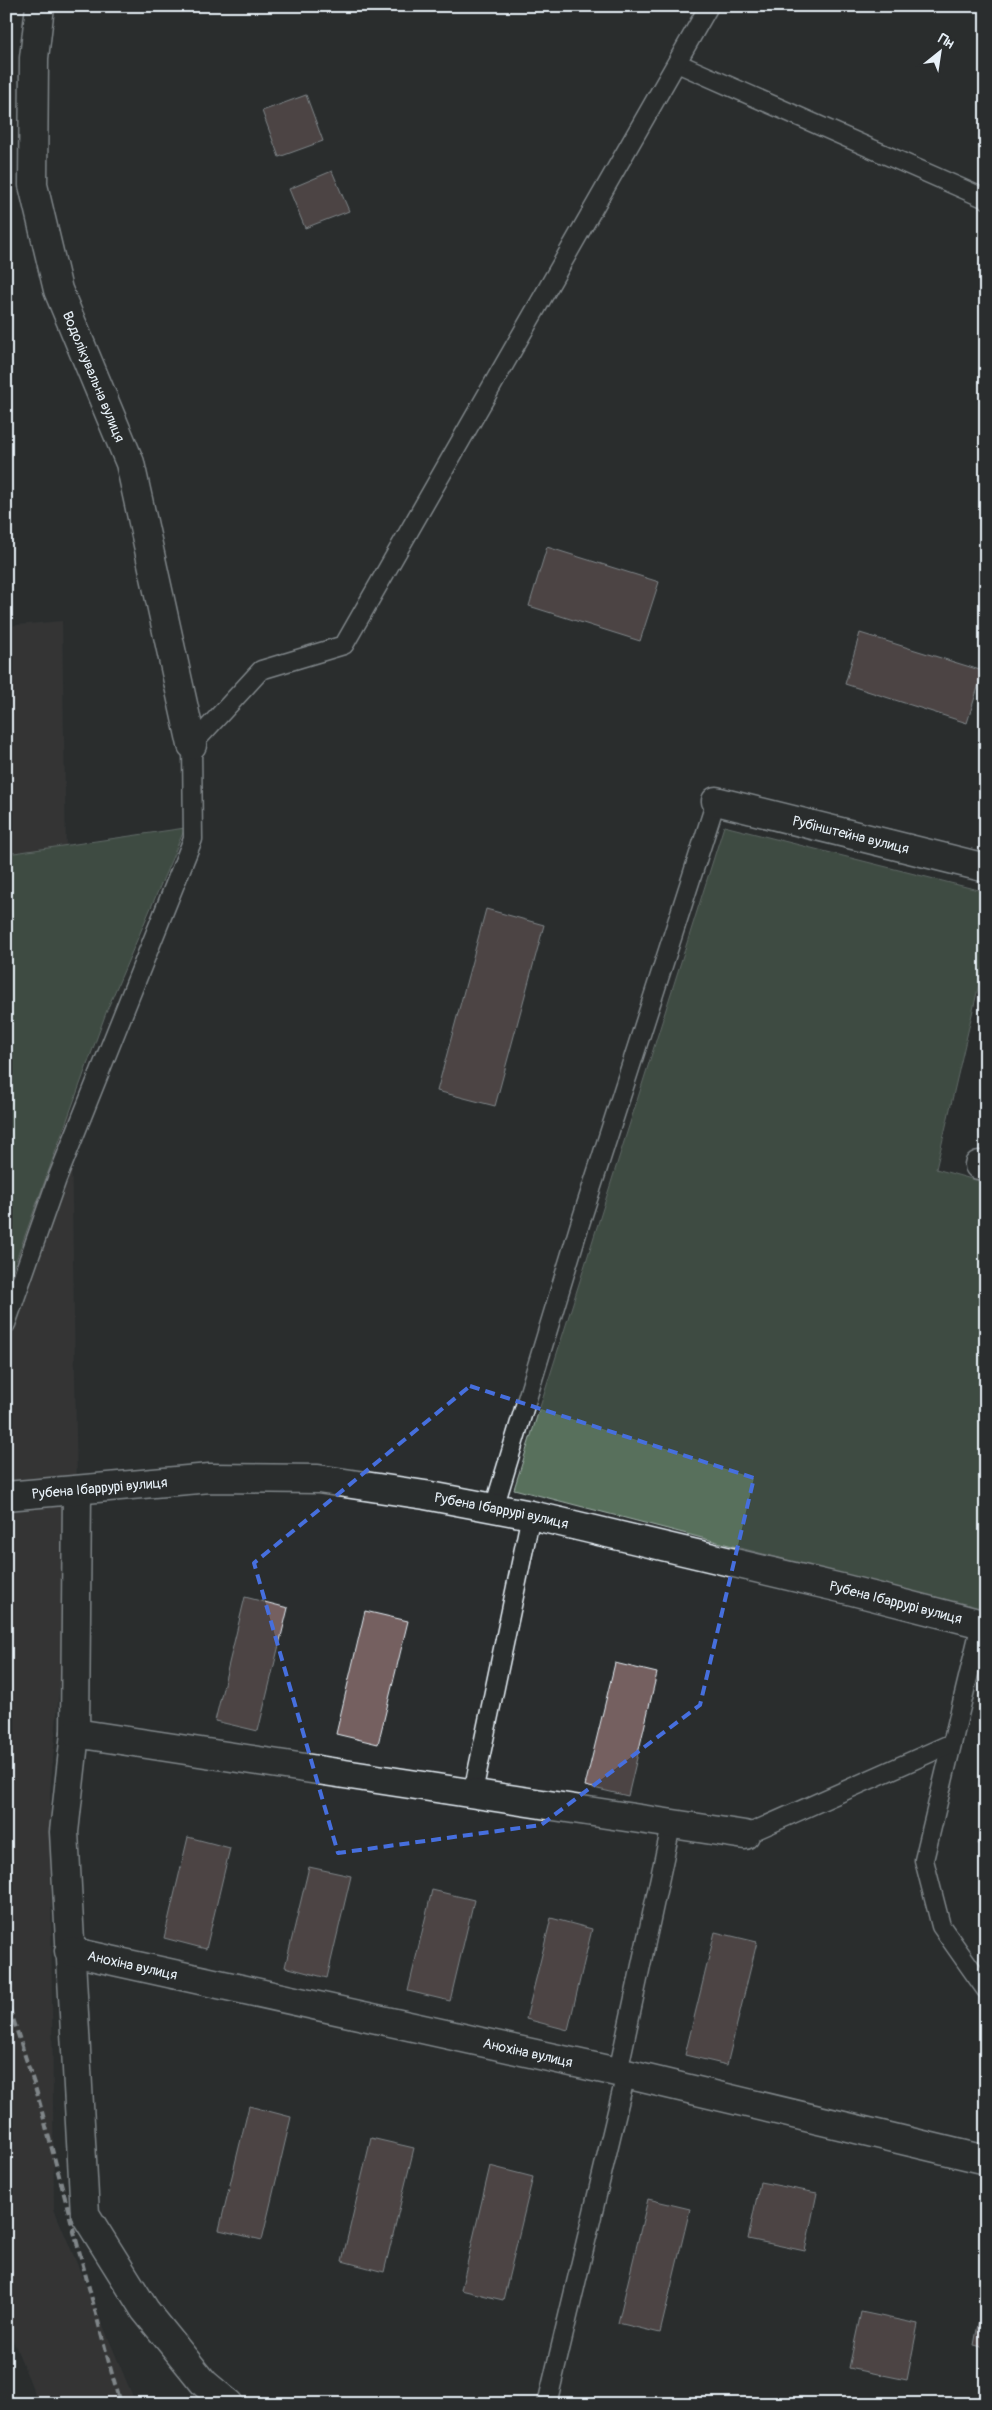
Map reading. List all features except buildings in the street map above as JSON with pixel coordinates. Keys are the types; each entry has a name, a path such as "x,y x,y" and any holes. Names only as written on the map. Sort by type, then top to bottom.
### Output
{"street":[{"name":"Водолікувальна вулиця","path":"40,6 34,58 33,185 58,290 130,463 192,744"},
{"name":"Рубінштейна вулиця","path":"716,801 986,868"},
{"name":"Рубена Ібаррурі вулиця","path":"6,1496 210,1478 318,1479 424,1495 531,1515 845,1589 983,1624"},
{"path":"77,1491 75,1733 64,1832 85,2214 145,2310 204,2383 230,2404"},
{"path":"75,1733 473,1792 671,1826 745,1835"},
{"name":"Анохіна вулиця","path":"70,1951 622,2073 986,2160"}],"lane":[{"path":"6,1324 57,1178 193,839 192,744 261,670 344,645 709,6"},
{"path":"677,63 986,198"},
{"path":"494,1508 579,1227 716,801"},
{"path":"473,1792 531,1515"},
{"path":"983,1624 924,1860 941,1926 986,1990"},
{"path":"745,1835 952,1743"},
{"path":"547,2404 622,2073 671,1826"}],"highlighted area":[{"path":"470,1386 754,1478 700,1705 541,1825 338,1853 254,1563"}],"shaded area":[{"path":"62,621 77,1491 50,1792 54,2209 136,2404 39,2404 6,2323 6,626"}],"green space":[{"path":"724,826 986,892 986,954 936,1169 986,1183 986,1612 514,1489"},
{"path":"185,828 107,1010 6,1288 6,847 14,853"}],"railway":[{"path":"6,1997 37,2093 120,2404"}]}
